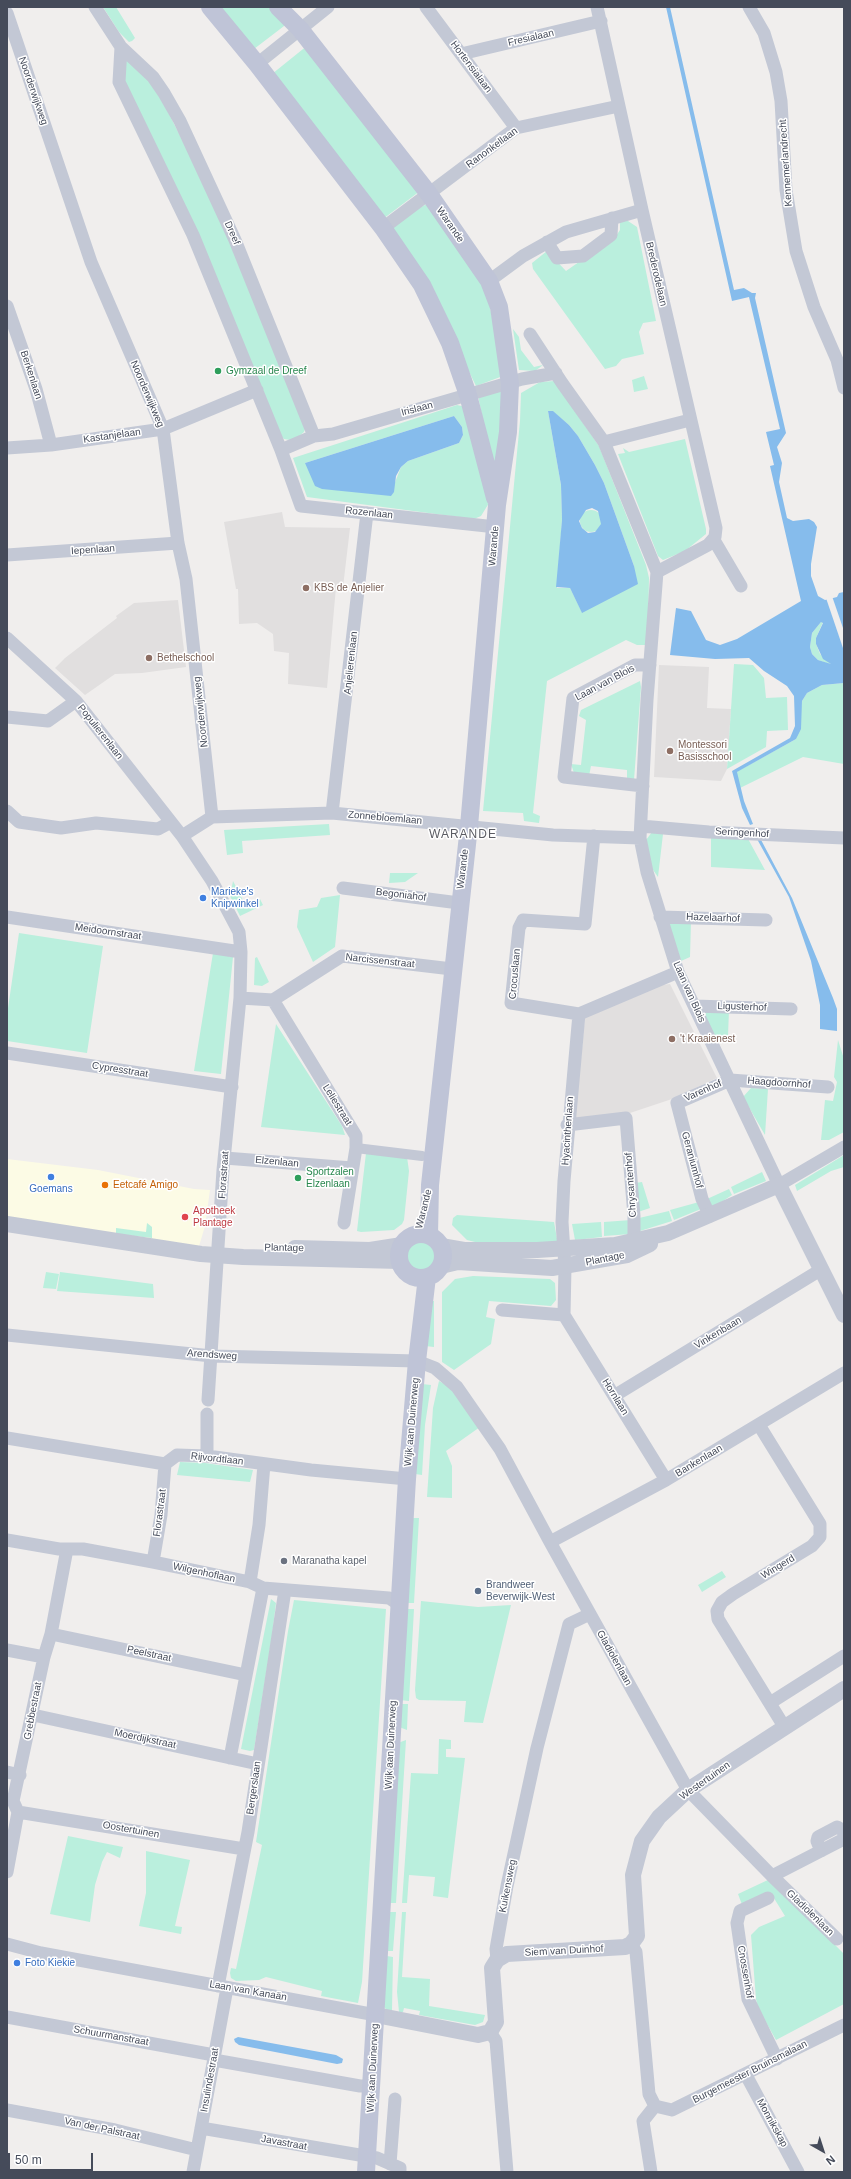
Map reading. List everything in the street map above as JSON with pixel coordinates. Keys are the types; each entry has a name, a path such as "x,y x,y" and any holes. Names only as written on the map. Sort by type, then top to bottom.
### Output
{"main road":[{"name":"Warande","path":"210,7 258,64 383,228 422,285 450,343 468,396 497,505"},
{"name":"Warande","path":"278,7 300,29 429,194 489,281 499,307 510,384 508,432 497,505 469,826 459,903 430,1185 429,1239"},
{"path":"409,1238 429,1239 443,1259 441,1266 437,1271 420,1277 407,1273 401,1253 409,1238"},
{"name":"Wijk aan Duinerweg","path":"366,2164 372,2086 407,1479 417,1361 421,1334 420,1277"}],"street":[{"name":"Dreef","path":"95,7 121,47 153,77 164,93 180,122 235,240 314,436"},
{"path":"258,64 328,7"},
{"name":"Hortensialaan","path":"426,7 516,128"},
{"name":"Brederodelaan","path":"597,7 642,210 716,528 714,540"},
{"name":"Kennemerlandrecht","path":"749,7 764,33 776,72 781,101 786,190 796,251 814,306 836,360 844,388"},
{"name":"Noorderwijkweg","path":"7,14 91,262 163,429 178,543 186,579 212,817"},
{"name":"Fresialaan","path":"461,54 601,21"},
{"path":"121,47 119,82 193,235 281,450"},
{"name":"Ranonkellaan","path":"383,228 516,128 619,106"},
{"path":"489,281 547,242 566,232 642,210"},
{"path":"547,242 556,258 583,256 611,235 612,218"},
{"name":"Berkenlaan","path":"7,306 36,389 51,445"},
{"name":"Laan van Blois","path":"530,334 604,442 657,572 650,665 641,832 646,872 660,917 678,972 779,1185 844,1315"},
{"name":"Irislaan","path":"281,450 314,436 333,434 510,384 522,379 556,373"},
{"name":"Kastanjelaan","path":"7,448 51,445 163,429 257,390"},
{"path":"604,442 690,420"},
{"name":"Rozenlaan","path":"281,450 301,506 496,527"},
{"name":"Anjelierenlaan","path":"332,813 368,513"},
{"path":"657,572 708,545 714,540 741,586"},
{"name":"Iepenlaan","path":"7,555 178,543"},
{"name":"Populierenlaan","path":"7,638 76,700 182,836"},
{"name":"Laan van Blois","path":"643,786 564,777 573,698 635,665 650,665"},
{"path":"7,717 48,721 76,700"},
{"path":"7,811 19,822 61,828 96,823 158,829 171,822"},
{"name":"Zonnebloemlaan","path":"212,817 332,813 554,835 594,836 641,832"},
{"path":"182,836 212,817"},
{"name":"Seringenhof","path":"641,832 709,832 844,838"},
{"name":"Florastraat","path":"182,836 212,881 239,932 241,952 240,998 225,1158 208,1400"},
{"name":"Crocuslaan","path":"579,1014 511,1003 519,928 523,920 585,924 594,836"},
{"name":"Begoniahof","path":"344,888 459,903"},
{"name":"Meidoornstraat","path":"7,917 241,952"},
{"name":"Hazelaarhof","path":"660,917 766,920"},
{"name":"Narcissenstraat","path":"273,1000 342,956 452,969"},
{"path":"579,1014 678,972"},
{"path":"240,998 273,1000"},
{"name":"Leliestraat","path":"273,1000 356,1136 356,1148 344,1222"},
{"name":"Ligusterhof","path":"694,1006 791,1009"},
{"name":"Hyacinthenlaan","path":"564,1249 562,1222 567,1125 579,1014"},
{"name":"Cypresstraat","path":"7,1053 232,1087"},
{"name":"Haagdoornhof","path":"730,1080 828,1087"},
{"name":"Varenhof","path":"677,1103 730,1080"},
{"name":"Geraniumhof","path":"677,1103 702,1199 710,1216"},
{"name":"Chrysantenhof","path":"567,1125 626,1118 634,1216 634,1247"},
{"path":"779,1185 844,1147"},
{"path":"356,1148 422,1156"},
{"name":"Elzenlaan","path":"225,1158 352,1168"},
{"name":"Plantage","path":"441,1266 458,1262 538,1268 565,1267 634,1247 710,1216 779,1185"},
{"name":"Plantage","path":"7,1224 165,1247 171,1250 219,1253 243,1257 401,1253"},
{"name":"Plantage","path":"429,1239 464,1250 634,1247"},
{"path":"502,1310 564,1315 564,1249"},
{"name":"Vinkenbaan","path":"614,1396 822,1270"},
{"name":"Hornlaan","path":"564,1315 666,1480"},
{"name":"Arendsweg","path":"7,1334 212,1356 417,1361"},
{"name":"Gladiolenlaan","path":"417,1361 435,1368 457,1386 500,1449 688,1790 772,1876 837,1939"},
{"name":"Bankenlaan","path":"550,1542 666,1480 844,1373"},
{"path":"207,1414 207,1456"},
{"name":"Wingerd","path":"759,1425 820,1524 820,1537 812,1546 733,1594 722,1602 717,1611 718,1619 784,1728"},
{"path":"7,1438 165,1464"},
{"name":"Rijvordtlaan","path":"165,1464 177,1455 207,1456 264,1464 407,1479"},
{"name":"Florastraat","path":"153,1562 161,1515 165,1464"},
{"path":"250,1582 259,1525 264,1464"},
{"name":"Wilgenhoflaan","path":"7,1540 83,1550 153,1562 250,1582 263,1588 389,1598 400,1605"},
{"name":"Grebbestraat","path":"7,1872 13,1804 33,1715 44,1657 51,1634 67,1549"},
{"path":"230,1758 263,1588"},
{"name":"Bergerslaan","path":"223,1987 285,1590"},
{"name":"Kuikensweg","path":"490,2032 496,2022 492,1968 497,1960 496,1949 505,1900 537,1748 569,1624 590,1614"},
{"name":"Peelstraat","path":"51,1634 246,1675"},
{"path":"7,1650 44,1657"},
{"path":"770,1703 844,1656"},
{"name":"Westertuinen","path":"631,1944 637,1936 633,1875 642,1841 659,1817 688,1790 844,1689"},
{"name":"Moerdijkstraat","path":"33,1715 258,1764"},
{"path":"7,1772 20,1775"},
{"name":"Oostertuinen","path":"13,1804 244,1849"},
{"path":"821,1851 816,1841 818,1837 837,1827 844,1831"},
{"path":"772,1876 844,1839"},
{"name":"Cnossenhof","path":"768,1898 740,1911 737,1923 748,1999 777,2059"},
{"name":"Laan van Kanaän","path":"7,1944 41,1954 376,2014 478,2035 490,2032"},
{"path":"631,1944 636,1952 649,2094 655,2106 643,2121 651,2172"},
{"name":"Siem van Duinhof","path":"497,1960 507,1954 625,1947 631,1944"},
{"name":"Insulindestraat","path":"193,2172 214,2058 223,1987"},
{"name":"Schuurmanstraat","path":"7,2017 360,2086 372,2086"},
{"name":"Burgemeester Bruinsmalaan","path":"655,2106 672,2110 746,2075 844,2025"},
{"path":"490,2032 496,2041 507,2172"},
{"name":"Monnikskap","path":"746,2075 798,2172"},
{"path":"390,2164 396,2099"},
{"name":"Van der Palstraat","path":"7,2110 115,2130 197,2150"},
{"name":"Javastraat","path":"202,2128 366,2164"},
{"path":"366,2164 390,2164 400,2168 400,2172"}],"shaded area":[{"path":"282,512 285,527 350,528 343,587 336,587 327,688 288,684 289,653 274,651 273,634 257,623 239,624 238,589 236,589 224,522"},
{"path":"178,600 186,667 142,673 115,674 85,695 55,668 65,658 117,618 116,616 134,603"},
{"path":"659,665 709,667 707,708 731,709 727,769 721,781 654,777"},
{"path":"670,984 717,1078 672,1099 624,1115 578,1120 575,1117 585,1017 662,985"},
{"path":"7,1159 98,1170 194,1189 210,1190 205,1226 197,1253 7,1224"}],"green space":[{"path":"103,7 116,7 135,38 132,41 129,42 119,32"},
{"path":"219,7 272,7 288,23 254,49"},
{"path":"308,45 420,191 383,219 272,74"},
{"path":"129,59 148,76 159,94 234,243 306,426 304,432 298,437 290,440 284,439 279,434 124,81 124,61"},
{"path":"429,203 485,280 503,376 476,386 442,316 390,230 419,208"},
{"path":"620,221 628,221 637,227 656,321 643,323 639,332 644,354 622,359 616,366 605,369 533,269 532,263 547,251 566,271 616,236 620,230"},
{"path":"513,329 519,337 521,350 534,367 543,365 535,371 519,370"},
{"path":"644,376 648,389 634,392 632,380"},
{"path":"554,381 599,446 646,565 649,578 648,631 646,645 637,645 626,640 547,681 533,813 540,816 539,823 524,821 523,813 483,811 520,421 521,393 540,382","holes":["548,411 552,411 569,425 578,436 595,465 604,483 634,566 634,569 582,612 570,588 557,588 562,520 561,485"]},
{"path":"504,389 503,444 493,468 478,396"},
{"path":"457,405 466,407 489,503 481,516 474,519 307,497 293,458","holes":["454,416 462,427 463,435 459,443 408,461 401,467 394,485 305,463"]},
{"path":"685,439 706,534 685,551 663,560 658,556 618,454 625,453 623,448 629,452"},
{"path":"591,510 599,513 602,521 599,529 591,532 583,529 580,521 583,513"},
{"path":"821,622 823,622 816,638 816,644 820,654 832,665 818,660 812,654 810,647 812,633"},
{"path":"734,664 753,665 764,678 766,698 787,697 788,730 767,731 766,747 727,769"},
{"path":"640,681 641,687 634,780 627,779 627,770 591,766 589,776 574,773 571,764 581,765 586,720 579,716 581,710"},
{"path":"844,683 844,764 803,757 740,788 736,774 738,771 796,739 802,701 807,693 822,685"},
{"path":"329,824 330,835 242,841 243,853 227,855 224,830"},
{"path":"652,832 663,834 658,877 651,867 646,840"},
{"path":"711,835 747,837 765,870 711,867"},
{"path":"390,873 418,873 405,882 389,883"},
{"path":"233,881 246,906 260,899 263,905 240,916 230,896"},
{"path":"340,895 335,947 313,962 297,927 299,910 317,907 321,898"},
{"path":"672,921 691,921 690,957 681,961 669,925"},
{"path":"19,933 103,946 87,1053 7,1041 7,1015"},
{"path":"213,953 233,957 221,1074 194,1071"},
{"path":"257,957 269,982 262,986 254,985 255,958"},
{"path":"729,1010 728,1036 716,1042 704,1017 706,1013"},
{"path":"276,1024 342,1126 345,1135 261,1127"},
{"path":"838,1040 844,1059 844,1132 829,1140 821,1140 825,1100 833,1101 837,1082 834,1077"},
{"path":"751,1088 768,1089 765,1135 743,1097"},
{"path":"366,1153 407,1157 409,1171 404,1220 402,1224 394,1230 357,1231"},
{"path":"844,1155 844,1167 831,1171 797,1191 795,1185"},
{"path":"762,1172 766,1181 734,1194 731,1187"},
{"path":"642,1182 650,1208 638,1212 635,1183"},
{"path":"729,1189 732,1195 711,1209 707,1199"},
{"path":"699,1202 701,1209 674,1220 670,1210"},
{"path":"669,1211 672,1221 640,1231 639,1218"},
{"path":"457,1215 554,1222 558,1244 483,1244 467,1240 452,1225 453,1218"},
{"path":"631,1220 631,1234 604,1236 604,1222"},
{"path":"601,1222 602,1237 575,1240 572,1224"},
{"path":"147,1223 152,1227 152,1238 116,1234 116,1228 146,1232"},
{"path":"422,1241 433,1245 437,1256 433,1267 422,1271 411,1267 407,1256 411,1245"},
{"path":"46,1272 59,1274 56,1289 43,1288"},
{"path":"60,1272 153,1284 154,1298 57,1291"},
{"path":"473,1276 550,1279 555,1283 556,1300 551,1306 489,1301 486,1317 495,1319 491,1344 454,1370 442,1362 442,1292 455,1279"},
{"path":"429,1301 434,1301 434,1347 425,1346"},
{"path":"439,1381 450,1387 480,1427 446,1451 452,1466 452,1498 427,1497 433,1408"},
{"path":"422,1384 431,1385 425,1425 422,1475 415,1474"},
{"path":"180,1462 205,1463 253,1470 250,1482 177,1475"},
{"path":"412,1518 419,1518 414,1603 406,1603"},
{"path":"722,1571 726,1577 702,1592 698,1585"},
{"path":"271,1599 276,1603 272,1636 254,1750 250,1751 241,1749"},
{"path":"294,1600 386,1609 362,1982 358,2003 321,1996 322,1991 266,1977 259,1980 236,1981 231,1978 230,1973 231,1968 236,1969 262,1845 256,1842"},
{"path":"421,1601 478,1607 511,1605 483,1723 464,1722 466,1701 419,1700 416,1698 415,1690"},
{"path":"406,1609 414,1609 409,1701 400,1700"},
{"path":"400,1704 408,1704 407,1730 399,1727"},
{"path":"439,1739 451,1740 451,1749 446,1749 446,1757 465,1758 448,1898 433,1896 435,1877 409,1875 407,1903 402,1903 411,1773 438,1774"},
{"path":"406,1740 396,1903 388,1903 398,1743"},
{"path":"68,1836 123,1847 120,1858 107,1852 102,1862 95,1885 90,1922 50,1914"},
{"path":"146,1851 190,1860 175,1926 182,1927 181,1934 139,1926 146,1893"},
{"path":"770,1879 844,1954 844,2004 776,2040 758,2008 751,1935 759,1927 785,1916 772,1895 744,1910 738,1894"},
{"path":"388,1912 396,1912 393,1951 387,1951"},
{"path":"402,1912 406,1912 402,1977 430,1979 429,2006 485,2015 483,2022 475,2025 419,2015 420,2011 404,2008 403,2012 399,2012 397,1992"},
{"path":"387,1956 393,1957 392,2010 387,2010 384,2007"}],"water":[{"path":"666,7 670,7 734,290 744,288 752,293 756,293 755,298 786,433 777,447 782,463 779,482 787,518 793,521 809,519 814,522 817,527 811,564 811,576 818,596 825,600 837,597 839,593 844,592 844,683 822,685 807,693 802,701 801,729 796,739 737,772 744,801 753,824 750,825 742,808 732,771 790,738 795,726 794,696 787,686 764,671 749,658 715,659 670,655 676,608 691,611 706,640 720,645 737,639 801,601 770,466 774,465 766,432 780,429 749,297 732,301","holes":["821,622 823,623 816,638 816,644 823,659 831,664 818,660 812,654 810,647 812,633"]},
{"path":"548,411 553,411 569,425 578,436 595,465 604,483 634,566 638,584 582,613 570,588 556,587 562,520 561,485","holes":["592,508 598,511 601,524 595,532 588,533 582,528 579,521 586,510"]},
{"path":"454,416 462,427 463,435 459,443 408,461 401,467 396,476 394,492 391,496 322,489 315,486 305,463"},
{"path":"760,838 792,898 833,998 837,1009 837,1031 820,1029 820,1005 811,961 789,897 757,839"},
{"path":"238,2037 336,2055 343,2059 342,2063 337,2064 239,2045 234,2039"}],"pier":[{"path":"832,596 844,631 844,651 826,598"}],"place":[{"name":"Gymzaal de Dreef","path":"218,371"},
{"name":"KBS de Anjelier","path":"306,588"},
{"name":"Bethelschool","path":"149,658"},
{"name":"Montessori Basisschool","path":"670,751"},
{"name":"Marieke's Knipwinkel","path":"203,898"},
{"name":"'t Kraaienest","path":"672,1039"},
{"name":"Goemans","path":"51,1177"},
{"name":"Sportzalen Elzenlaan","path":"298,1178"},
{"name":"Eetcafé Amigo","path":"105,1185"},
{"name":"Apotheek Plantage","path":"185,1217"},
{"name":"Maranatha kapel","path":"284,1561"},
{"name":"Brandweer Beverwijk-West","path":"478,1591"},
{"name":"Foto Kiekie","path":"17,1963"}],"district":[{"name":"WARANDE","path":"463,835"}]}
